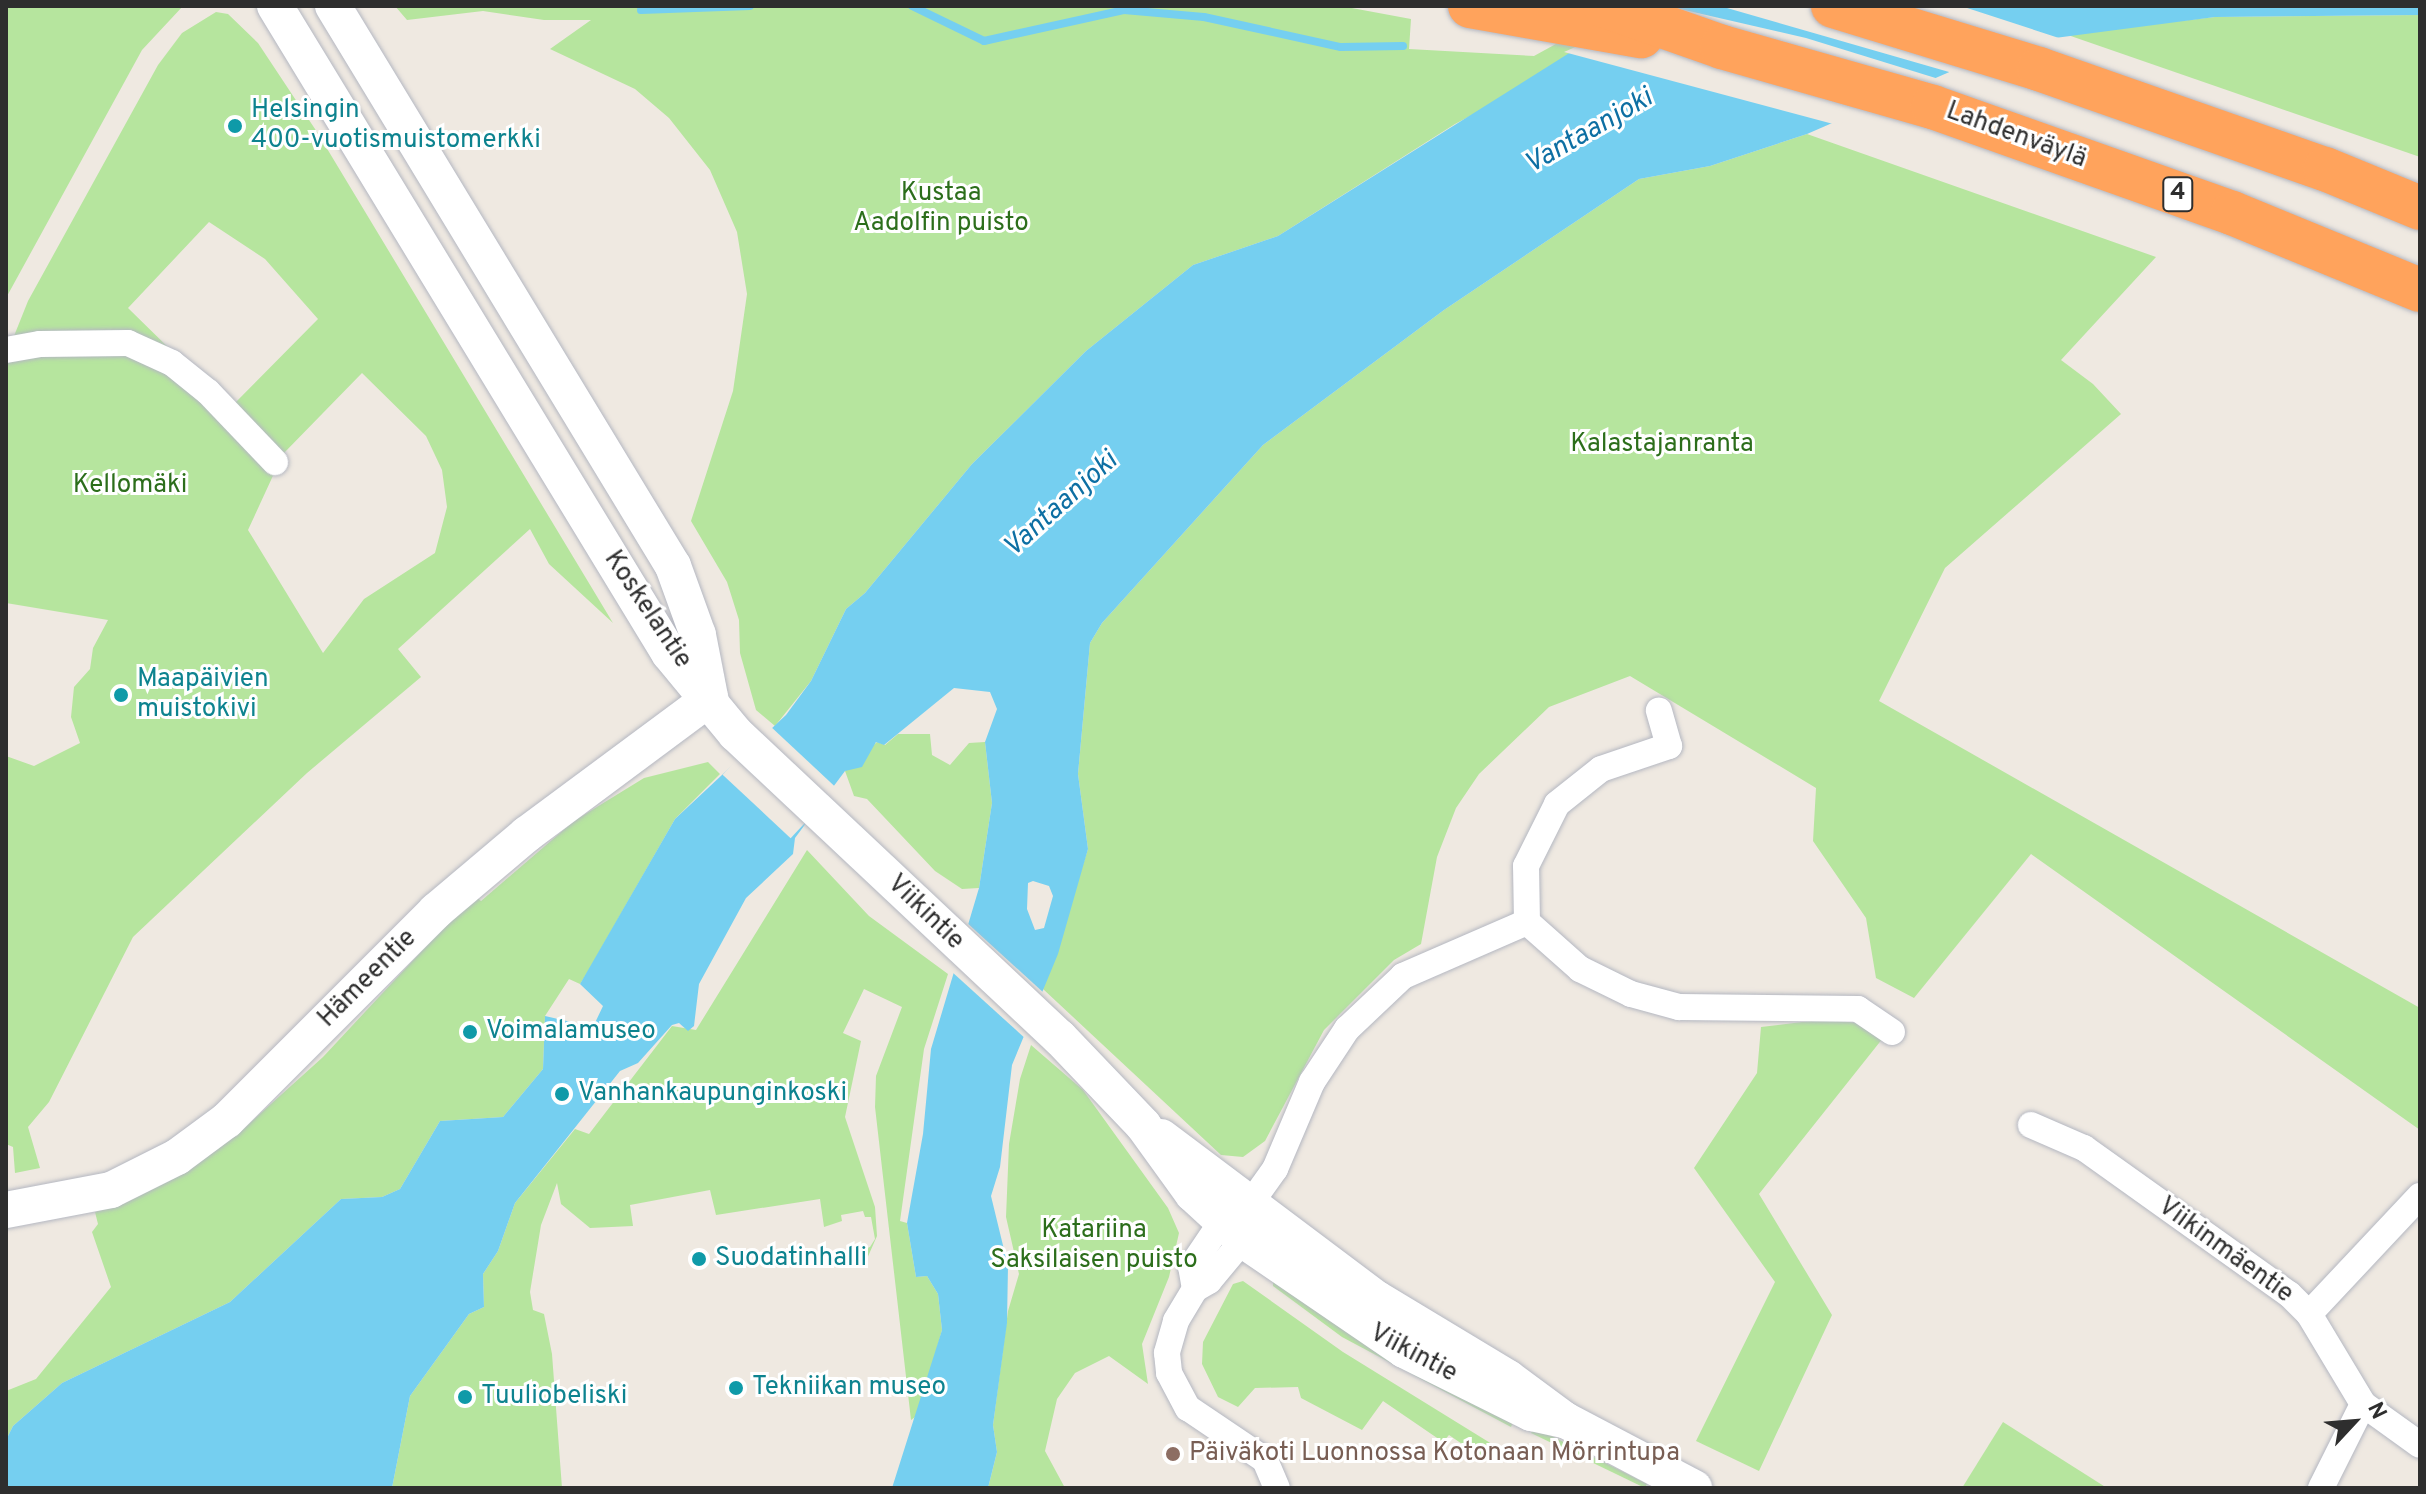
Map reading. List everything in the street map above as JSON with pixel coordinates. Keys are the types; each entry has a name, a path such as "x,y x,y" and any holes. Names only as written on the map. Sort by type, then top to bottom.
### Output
{"highway":[{"path":"1470,6 1537,22 1722,47"},
{"name":"Lahdenväylä","path":"1605,6 1722,47 1933,107 2232,213 2420,290"},
{"path":"1833,6 2039,69 2325,169 2420,208"}],"main road":[{"name":"Koskelantie","path":"275,6 669,653 710,698"},
{"name":"Koskelantie","path":"333,6 673,566 698,635 710,698"},
{"name":"Viikintie","path":"710,698 748,744 958,946 1059,1037 1143,1125 1193,1194 1508,1378 1565,1420 1694,1488"},
{"name":"Hämeentie","path":"6,1210 111,1190 177,1157 227,1120 436,911 527,834 710,698"}],"street":[{"path":"6,350 40,344 128,343 172,363 208,392 275,462"},
{"path":"1659,710 1669,746 1601,769 1557,804 1526,866 1527,922 1580,969 1631,994 1679,1007 1858,1009 1892,1032"},
{"path":"1277,1488 1265,1460 1188,1408 1169,1373 1171,1337 1195,1289 1191,1267 1238,1222 1289,1148 1327,1057 1367,1008 1403,976 1527,922"},
{"name":"Viikinmäentie","path":"2031,1125 2084,1148 2241,1265 2289,1294 2309,1314 2363,1404 2420,1445"},
{"path":"2309,1314 2420,1196"},
{"path":"2321,1488 2363,1404"}],"green space":[{"path":"6,6 183,6 142,50 6,298"},
{"name":"Kustaa Aadolfin puisto","path":"395,6 1341,6 1411,19 1409,49 1534,56 1625,6 1677,6 1455,124 1278,236 1193,265 1086,351 972,464 865,593 846,609 811,681 775,726 756,710 740,653 739,620 727,582 691,521 733,391 747,294 737,232 710,170 669,118 635,89 550,49 591,20 544,20 483,11 407,20"},
{"name":"Kellomäki","path":"216,12 228,14 258,43 317,132 613,623 549,564 530,529 398,649 421,677 307,773 133,937 49,1102 28,1127 40,1168 15,1173 13,1147 6,1144 6,756 34,766 80,743 71,717 74,687 90,669 93,648 108,620 6,603 6,356 28,301 158,65 182,33","holes":["209,222 265,259 318,319 230,408 128,308","362,373 426,436 442,470 447,507 435,553 364,599 323,653 248,530 283,454"]},
{"path":"2420,15 2420,157 2065,34 2215,17"},
{"name":"Kalastajanranta","path":"1807,134 2156,257 2061,360 2093,384 2121,414 1945,568 1879,701 2420,1008 2420,1130 2031,854 1914,998 1876,978 1866,918 1813,841 1816,788 1630,676 1549,707 1479,774 1456,808 1437,857 1421,944 1394,960 1324,1030 1265,1141 1243,1157 1221,1155 1043,989 1088,849 1078,774 1090,643 1102,623 1263,445 1444,310 1639,179 1710,166"},
{"path":"898,734 930,734 932,755 950,765 969,743 985,742 992,803 979,888 962,889 935,871 867,799 854,796 845,771 877,742 885,745"},
{"path":"708,762 720,774 675,819 580,984 569,979 545,1016 543,1069 503,1117 440,1121 400,1189 382,1197 341,1199 230,1302 62,1383 13,1426 6,1440 6,1391 36,1379 111,1287 92,1232 98,1224 95,1212 122,1204 240,1132 323,1057 474,895 481,901 574,821 644,778"},
{"path":"807,850 869,916 948,974 924,1049 900,1221 907,1223 916,1277 927,1276 938,1294 942,1330 918,1415 911,1420 875,1107 876,1076 902,1007 864,989 843,1033 861,1041 845,1117 875,1207 877,1236 866,1261 854,1267 842,1254 870,1247 875,1239 871,1217 865,1217 863,1211 841,1215 842,1221 824,1227 820,1199 716,1215 710,1190 630,1205 633,1226 590,1228 561,1204 557,1183 541,1225 530,1292 533,1310 544,1314 552,1354 562,1488 392,1488 410,1396 469,1314 484,1307 483,1274 498,1251 515,1203 575,1129 589,1134 672,1026 696,1030"},
{"path":"1826,1019 1856,1023 1883,1038 1759,1194 1832,1315 1759,1471 1696,1441 1775,1282 1694,1168 1757,1073 1761,1027"},
{"name":"Katariina Saksilaisen puisto","path":"1031,1045 1083,1090 1168,1208 1179,1233 1169,1277 1142,1344 1148,1384 1109,1356 1075,1373 1057,1399 1045,1451 1065,1488 988,1488 997,1452 993,1425 1008,1311 1019,1274 1006,1217 1009,1144 1020,1079"},
{"path":"1273,1280 1515,1418 1511,1427 1342,1337 1273,1286"},
{"path":"1243,1281 1343,1352 1500,1449 1484,1459 1449,1435 1443,1442 1383,1401 1362,1430 1301,1398 1298,1387 1255,1388 1238,1407 1218,1397 1202,1364 1203,1342 1233,1284"},
{"path":"2003,1422 2107,1488 1962,1488"},
{"path":"1534,1427 1647,1484 1645,1488 1531,1433"}],"water":[{"name":"Vantaanjoki","path":"1677,6 2420,6 2420,15 2215,17 2016,43 1807,134 1710,166 1639,179 1444,310 1263,445 1102,623 1090,643 1078,774 1088,849 1058,954 1012,1065 1000,1167 991,1196 1008,1266 1007,1323 993,1425 997,1452 988,1488 892,1488 942,1330 938,1294 927,1276 916,1277 907,1223 923,1134 931,1049 979,888 992,803 985,742 997,709 990,692 954,688 884,745 876,742 862,767 845,771 795,838 793,854 746,898 699,984 694,1026 688,1031 679,1023 672,1025 638,1063 620,1071 515,1203 498,1251 483,1274 484,1307 469,1314 410,1396 392,1488 6,1488 6,1440 13,1426 62,1383 230,1302 341,1199 382,1197 400,1189 440,1121 503,1117 543,1069 545,1016 593,1027 603,1006 580,984 675,819 786,715 811,681 846,609 865,593 972,464 1086,351 1193,265 1278,236 1582,45","holes":["1033,881 1049,886 1053,896 1044,928 1035,930 1027,909 1028,883"]}],"pier":[{"path":"1667,6 1806,38 1942,80 1837,125 1564,52"},
{"path":"1720,6 1961,6 2062,39 2017,47 1956,74"},
{"path":"769,725 837,788 791,838 723,775"},
{"path":"966,922 1045,994 1027,1040 951,971"}],"waterway":[{"path":"641,10 750,6"},
{"path":"912,6 984,41 1124,10 1204,17 1341,47 1403,46"}],"place":[{"name":"Helsingin 400-vuotismuistomerkki","path":"235,126"},
{"name":"Maapäivien muistokivi","path":"121,695"},
{"name":"Voimalamuseo","path":"470,1032"},
{"name":"Vanhankaupunginkoski","path":"562,1094"},
{"name":"Suodatinhalli","path":"699,1259"},
{"name":"Tekniikan museo","path":"736,1388"},
{"name":"Tuuliobeliski","path":"465,1397"},
{"name":"Päiväkoti Luonnossa Kotonaan Mörrintupa","path":"1173,1454"}]}
